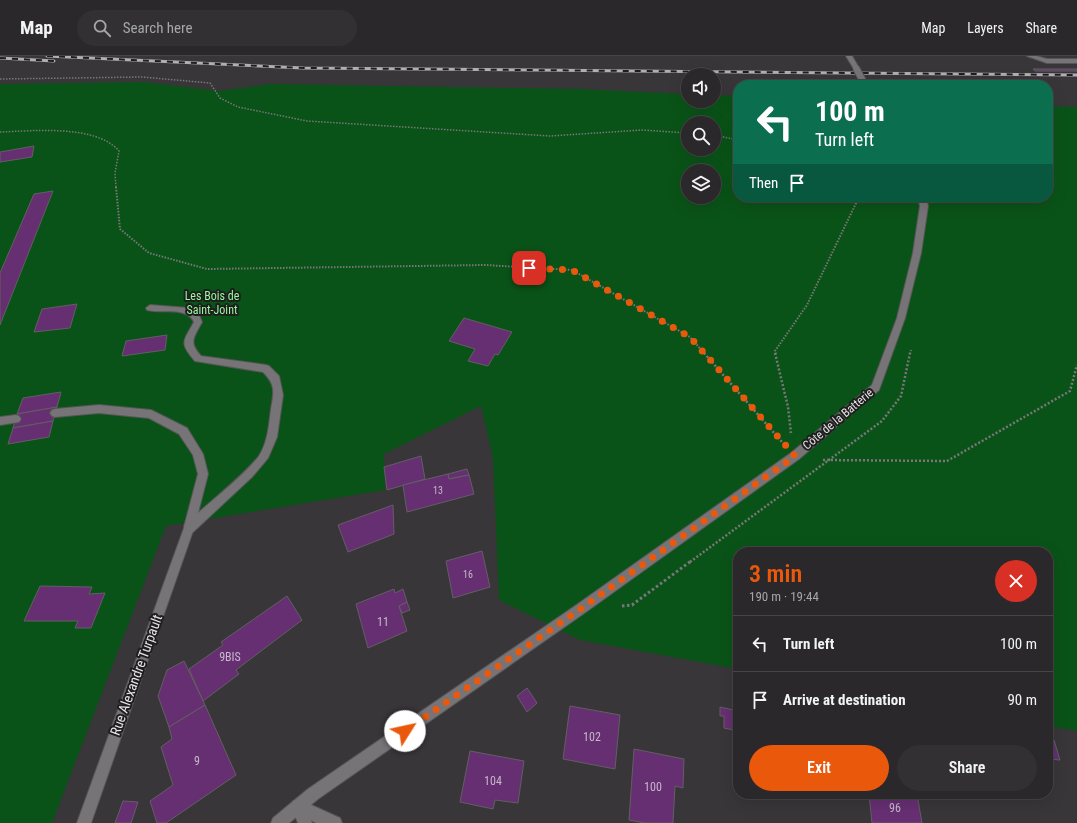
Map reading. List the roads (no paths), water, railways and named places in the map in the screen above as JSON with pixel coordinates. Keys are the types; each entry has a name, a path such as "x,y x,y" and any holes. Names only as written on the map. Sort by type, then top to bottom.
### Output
{"main road":[{"path":"849,56 863,80"},
{"path":"1030,56 1046,61 1077,61"},
{"name":"Côte de la Batterie","path":"298,806 579,610 795,456 876,387 901,318 915,260 924,206 923,202"},
{"path":"150,308 186,310 195,315 198,322 188,341 189,349 198,359 266,369 276,379 278,395 272,438 263,458 248,474 189,528"},
{"name":"Rue Alexandre Turpault","path":"55,413 99,409 151,414 183,431 198,454 203,474 189,528 84,823"},
{"path":"0,421 16,419"},
{"path":"278,823 298,806"},
{"path":"298,806 305,823"},
{"path":"298,806 323,819 335,823"}],"railway":[{"path":"47,56 303,68 1077,75"},
{"path":"0,58 54,61"}],"park label":[{"name":"Les Bois de Saint-Joint","path":"212,303"}]}
